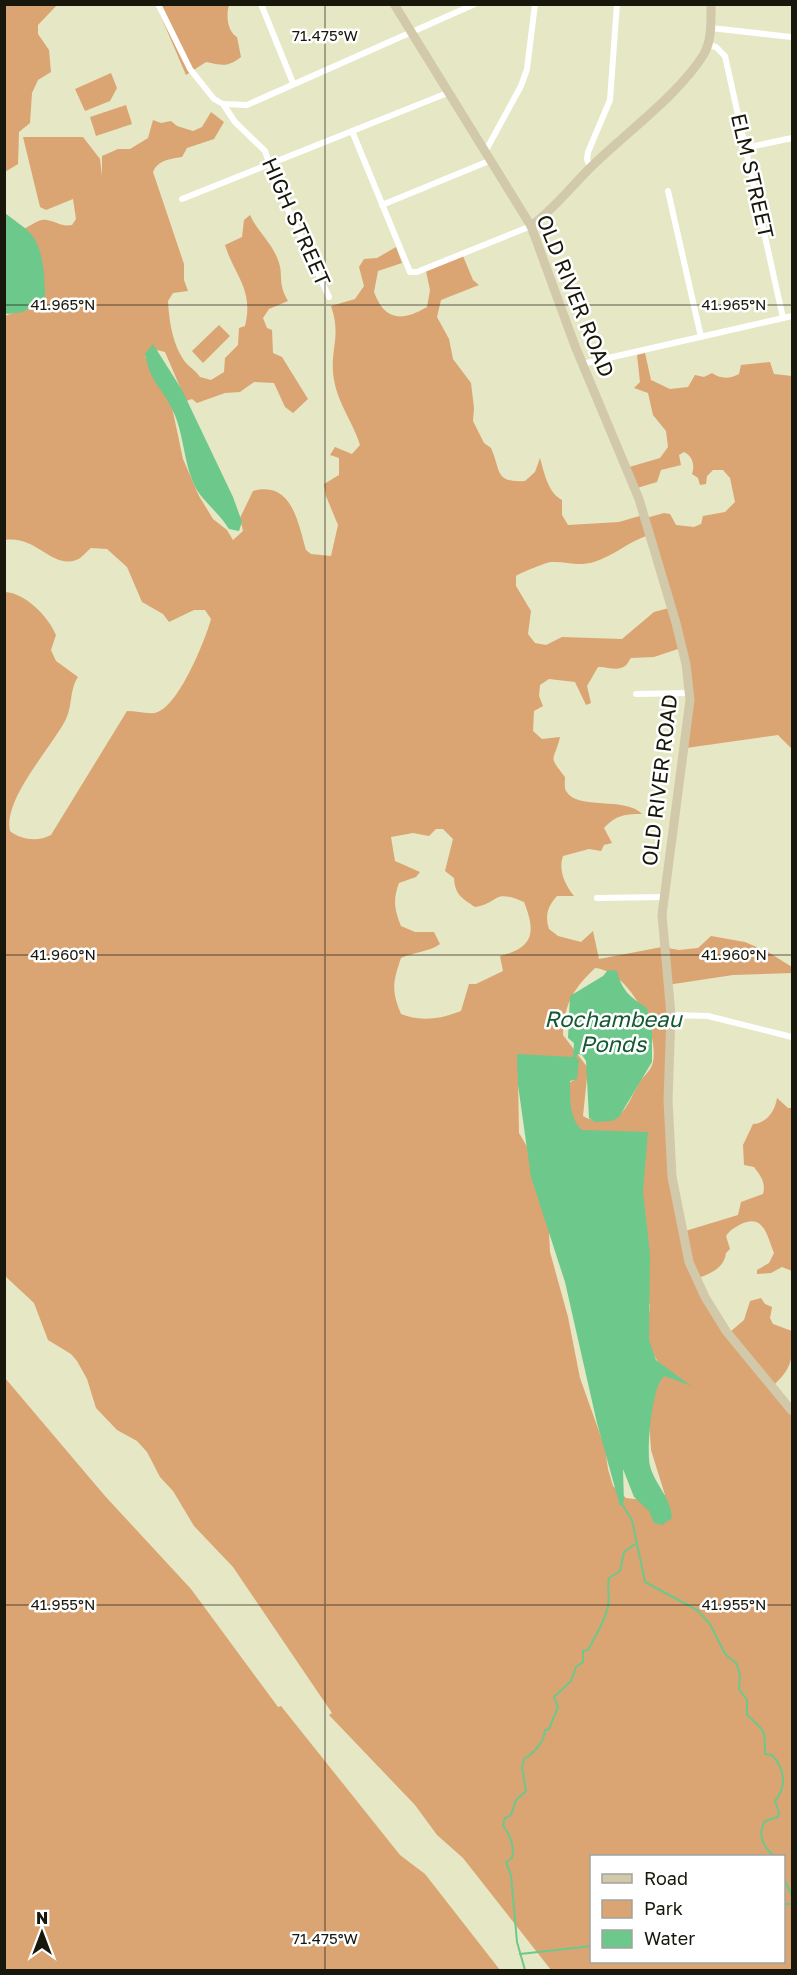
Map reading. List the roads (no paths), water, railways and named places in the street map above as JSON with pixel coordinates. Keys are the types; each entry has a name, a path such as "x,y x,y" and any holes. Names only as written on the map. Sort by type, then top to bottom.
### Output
{"main road":[{"name":"OLD RIVER ROAD","path":"394,4 531,226 582,364 639,499 679,634 690,693 686,749 661,932 671,1015 668,1100 672,1177 678,1221 689,1262 705,1297 726,1331 792,1411"},
{"path":"531,226 678,86 699,61 708,45 711,4"}],"street":[{"name":"HIGH STREET","path":"158,4 190,69 214,99 223,104 235,122 260,144 271,164 276,186 329,297"},
{"path":"261,4 293,83"},
{"path":"223,104 247,105 476,4"},
{"path":"382,205 487,157 527,69 535,4"},
{"path":"590,168 587,159 588,152 610,100 617,4"},
{"path":"711,28 792,37"},
{"name":"ELM STREET","path":"708,45 716,46 725,56 783,318"},
{"path":"182,199 450,92"},
{"path":"351,131 410,272 417,272 531,226"},
{"path":"745,148 792,138"},
{"path":"668,190 701,337"},
{"path":"582,364 792,316"},
{"path":"636,694 690,693"},
{"path":"597,898 664,897"},
{"path":"671,1015 708,1016 792,1037"}],"water":[{"path":"5,213 28,231 35,240 43,265 45,291 45,298 23,312 8,314 4,313"},
{"path":"153,344 182,390 233,497 242,522 239,531 229,529 200,495 192,480 177,421 147,364 145,354"},
{"name":"Rochambeau Ponds","path":"608,970 617,971 624,989 647,1008 649,1017 660,1016 660,1021 652,1025 652,1062 619,1117 612,1121 595,1122 589,1118 586,1061 582,1055 578,1054 576,1057 579,1060 577,1079 570,1081 570,1101 572,1114 582,1130 648,1132 643,1192 650,1254 649,1340 656,1360 691,1386 665,1376 660,1381 653,1403 650,1466 669,1504 672,1518 662,1525 654,1523 649,1511 634,1497 623,1469 624,1502 620,1506 597,1423 565,1282 531,1177 518,1085 517,1054 573,1057 574,1043 568,1038 570,996 603,976"}],"waterway":[{"path":"622,1504 632,1520 645,1582 697,1610 710,1624 725,1654 736,1663 740,1674 739,1689 747,1700 747,1715 763,1731 765,1754 772,1755 782,1772 783,1784 775,1801 779,1812 778,1817 765,1821 761,1831 764,1844 773,1855"},
{"path":"525,1970 517,1942 511,1875 506,1862 512,1858 512,1845 503,1825 505,1818 511,1815 516,1800 526,1791 522,1767 524,1759 538,1746 545,1730 549,1729 558,1707 554,1697 571,1681 576,1667 583,1662 583,1651 588,1650 600,1629 609,1604 609,1578 620,1571 624,1552 635,1544"},
{"path":"785,1881 792,1896"},
{"path":"785,1904 792,1904"},
{"path":"520,1954 590,1946"}]}
